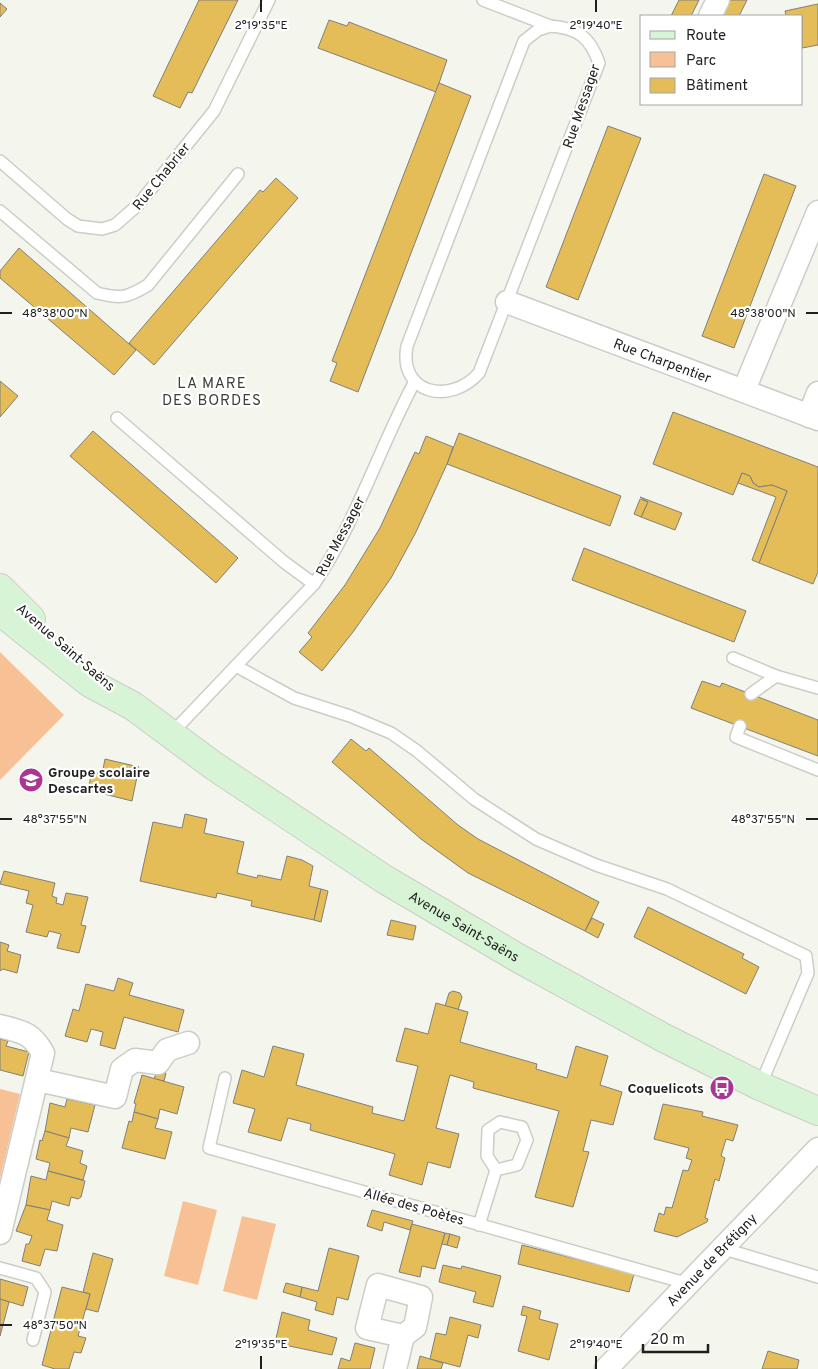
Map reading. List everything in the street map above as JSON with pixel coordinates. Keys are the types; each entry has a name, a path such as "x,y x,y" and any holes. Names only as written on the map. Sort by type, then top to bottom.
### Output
{"street":[{"path":"710,15 718,0"},
{"path":"744,390 818,212"},
{"name":"Rue Charpentier","path":"507,302 814,417"},
{"path":"814,417 818,393"},
{"name":"Avenue Saint-Saëns","path":"0,588 31,620 101,674 133,706"},
{"name":"Avenue Saint-Saëns","path":"0,611 90,682 133,706 289,817 384,879 527,963 664,1038 760,1086 818,1111"},
{"path":"0,1026 27,1033 36,1041 43,1053 0,1232"},
{"path":"38,1080 115,1097 122,1069 135,1060 158,1063 167,1050 188,1043"},
{"name":"Avenue de Brétigny","path":"606,1369 818,1149"},
{"path":"395,1369 403,1336"}],"lane":[{"name":"Rue Chabrier","path":"0,161 67,219 78,226 102,229 115,225 138,205 214,111 269,0"},
{"name":"Rue Messager","path":"171,734 314,584 330,560 362,497 393,421 415,381 435,391 448,392 458,389 473,380 483,366 599,63 593,46 581,34 567,27 550,26 483,0"},
{"path":"415,381 405,366 407,346 524,41 538,30 550,26"},
{"path":"0,211 97,293 115,298 129,296 148,286 238,174"},
{"path":"117,418 284,562 314,584"},
{"path":"733,658 776,676 818,688"},
{"path":"236,666 294,698 350,716 391,733 417,751 474,800 536,839 596,865 667,889 806,956 808,972 760,1086"},
{"path":"751,694 776,676"},
{"path":"740,726 736,737 818,770"},
{"name":"Allée des Poètes","path":"225,1078 209,1148 689,1284"},
{"path":"500,1122 522,1127 526,1140 517,1165 496,1170 487,1156 488,1130 500,1122"},
{"path":"478,1225 496,1170"},
{"path":"721,1248 818,1277"},
{"path":"0,1268 36,1278 45,1292 33,1340"}],"green space":[{"path":"0,652 64,715 0,780"},
{"path":"0,1089 20,1094 0,1179"},
{"path":"183,1201 217,1210 198,1285 164,1276"},
{"path":"242,1216 276,1224 257,1300 223,1291"}],"building":[{"path":"199,0 238,0 192,93 188,92 180,108 153,96"},
{"path":"679,0 699,0 692,15 672,15"},
{"path":"726,0 747,0 740,15 718,15"},
{"path":"0,3 7,9 0,17"},
{"path":"818,4 818,45 803,48 803,15 786,15 785,11"},
{"path":"329,20 347,26 349,22 447,60 436,92 318,48"},
{"path":"439,83 471,96 358,392 330,381 337,363 332,361"},
{"path":"608,126 641,138 578,300 546,287"},
{"path":"764,174 796,186 734,348 702,336"},
{"path":"276,178 298,198 154,365 129,343 260,190 263,192"},
{"path":"19,248 136,350 114,375 0,278 0,271"},
{"path":"0,381 18,396 0,417"},
{"path":"673,412 818,467 818,572 813,584 759,563 787,491 772,485 759,487 753,483 750,476 742,473 733,495 653,464"},
{"path":"93,431 238,558 216,583 70,456"},
{"path":"459,433 621,496 610,526 447,464"},
{"path":"426,436 453,447 447,464 416,532 391,578 353,632 322,671 299,652 312,637 308,633 345,585 380,528 415,452 419,454"},
{"path":"742,473 750,476 753,483 759,487 772,485 787,491 759,563 752,560 776,497 738,483"},
{"path":"640,497 682,513 675,530 641,517 648,502"},
{"path":"640,499 648,502 641,517 634,514"},
{"path":"584,548 746,611 734,642 572,580"},
{"path":"702,681 720,687 722,683 818,720 818,756 691,708"},
{"path":"351,739 366,751 369,748 458,825 478,839 599,902 585,931 468,873 421,839 332,762"},
{"path":"105,759 139,767 132,801 88,790 92,771 102,774"},
{"path":"185,814 207,819 204,833 244,842 237,873 257,878 258,875 281,880 287,856 302,860 313,866 309,886 321,889 314,920 251,906 252,901 217,893 216,898 140,881 153,822 182,828"},
{"path":"4,871 55,883 52,896 57,898 56,903 63,905 66,893 88,897 81,925 86,926 79,953 57,948 61,934 49,931 47,937 26,932 33,905 26,903 29,891 0,884"},
{"path":"321,889 328,891 321,922 314,920"},
{"path":"648,907 744,954 742,958 759,967 746,994 634,937"},
{"path":"592,918 604,924 598,938 585,931"},
{"path":"391,920 416,926 413,940 387,935"},
{"path":"0,942 9,945 7,951 21,955 17,973 3,969 0,971"},
{"path":"118,978 133,983 129,995 184,1010 178,1032 124,1017 115,1049 100,1045 103,1032 91,1029 87,1042 65,1036 73,1009 79,1011 86,984 114,991"},
{"path":"453,991 460,993 462,997 458,1010 445,1006 449,993"},
{"path":"436,1003 468,1012 460,1042 537,1064 536,1069 567,1078 576,1046 608,1056 600,1085 622,1092 613,1125 591,1120 583,1151 589,1152 573,1207 535,1197 559,1111 473,1088 474,1082 450,1075 436,1128 459,1134 450,1168 428,1162 422,1185 389,1175 395,1154 310,1130 311,1124 288,1118 281,1141 248,1132 255,1109 233,1103 242,1070 264,1077 273,1046 304,1054 296,1085 373,1107 372,1113 404,1121 418,1066 396,1061 405,1028 428,1034"},
{"path":"0,1039 8,1041 6,1046 29,1052 23,1076 0,1070"},
{"path":"157,1071 166,1073 164,1081 154,1079"},
{"path":"142,1075 184,1087 177,1114 160,1109 158,1119 134,1112 136,1104 134,1103"},
{"path":"67,1099 95,1105 88,1132 71,1128 69,1138 45,1131 50,1103 65,1107"},
{"path":"663,1104 703,1112 702,1116 738,1125 733,1141 726,1139 721,1156 725,1158 719,1181 715,1179 705,1218 708,1219 707,1222 677,1237 654,1231 659,1213 664,1215 666,1207 672,1208 683,1170 688,1171 692,1160 686,1158 689,1148 654,1139"},
{"path":"134,1112 158,1119 155,1128 172,1132 165,1159 122,1148 129,1121 132,1122"},
{"path":"45,1131 69,1138 66,1146 83,1151 80,1163 87,1166 83,1180 48,1171 50,1163 36,1159 40,1140 42,1141"},
{"path":"48,1171 85,1181 81,1197 78,1199 71,1197 69,1206 52,1201 50,1210 26,1205 31,1176 46,1180"},
{"path":"26,1205 50,1210 47,1220 63,1225 57,1251 45,1249 40,1266 22,1261 26,1244 29,1244 32,1236 16,1231"},
{"path":"372,1210 413,1221 410,1230 384,1222 382,1231 367,1226"},
{"path":"412,1224 445,1233 435,1269 422,1266 420,1277 399,1272"},
{"path":"445,1233 450,1234 447,1245 442,1244"},
{"path":"450,1234 460,1237 457,1248 447,1245"},
{"path":"522,1245 634,1274 629,1292 518,1264"},
{"path":"329,1248 359,1256 348,1300 337,1297 333,1315 315,1310 317,1302 300,1297 302,1287 318,1291"},
{"path":"93,1253 113,1259 98,1312 86,1309 90,1294 83,1292"},
{"path":"443,1265 461,1269 462,1266 501,1276 493,1307 473,1302 476,1292 439,1282"},
{"path":"0,1279 28,1287 23,1306 0,1299"},
{"path":"286,1283 302,1287 300,1297 283,1292"},
{"path":"62,1287 90,1294 78,1336 86,1338 81,1353 74,1352 69,1369 55,1369 42,1365"},
{"path":"0,1299 9,1302 0,1336"},
{"path":"523,1306 541,1311 539,1319 558,1324 549,1360 518,1351 527,1316 521,1315"},
{"path":"282,1312 310,1320 308,1330 337,1338 332,1355 275,1343"},
{"path":"450,1317 481,1325 478,1338 468,1335 460,1367 430,1359 436,1333 446,1335"},
{"path":"355,1343 375,1348 370,1369 338,1369 341,1358 350,1361"},
{"path":"768,1351 799,1360 797,1369 762,1369"},
{"path":"420,1356 443,1363 441,1369 417,1369"}],"place":[{"name":"Groupe scolaire Descartes","path":"31,780"},
{"name":"Coquelicots","path":"722,1088"}],"district":[{"name":"LA MARE DES BORDES","path":"212,392"}]}
